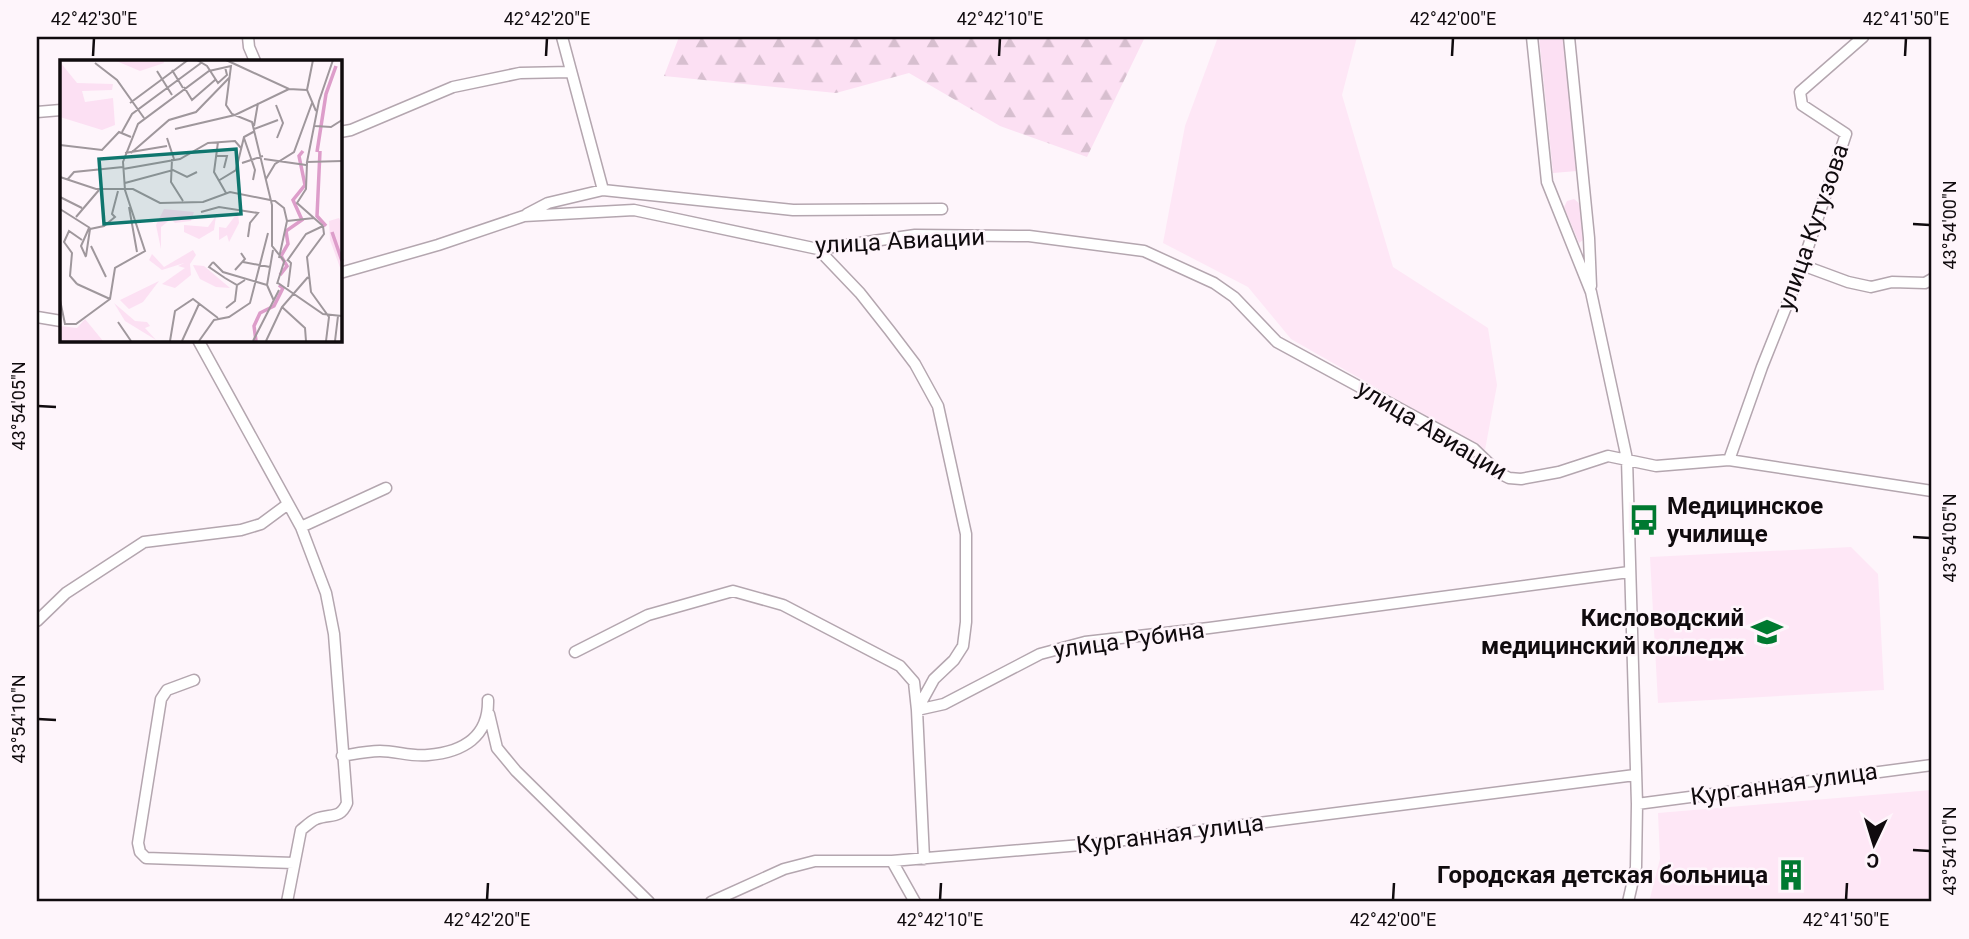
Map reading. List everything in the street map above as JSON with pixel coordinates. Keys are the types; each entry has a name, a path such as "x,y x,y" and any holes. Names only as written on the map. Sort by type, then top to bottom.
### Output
{"street":[{"path":"248,37 249,47 256,60"},
{"path":"562,37 603,190"},
{"path":"1532,37 1547,182 1591,292"},
{"path":"1569,37 1589,238 1591,292 1627,459 1637,804 1636,867 1628,902"},
{"name":"улица Кутузова","path":"1729,460 1802,265 1846,134 1802,105 1800,92 1863,37"},
{"path":"341,132 453,87 520,73 571,72"},
{"path":"37,112 60,110"},
{"path":"341,127 351,130"},
{"name":"улица Авиации","path":"341,273 438,246 524,216 548,203 603,190 793,210 942,209"},
{"name":"улица Авиации","path":"524,216 634,209 818,248 915,235 1017,236 1144,251 1214,283 1234,297 1277,342 1474,449 1499,473 1509,478 1521,479 1559,472 1608,456 1627,459"},
{"path":"818,248 860,293 915,364 938,406 957,494 965,534 967,622 963,646 954,660 934,678 917,710"},
{"path":"1802,265 1848,282 1871,287 1892,282 1925,283 1932,279"},
{"path":"37,317 60,321"},
{"path":"199,341 301,527 326,593 334,634 347,803 337,817 316,819 301,830 287,902"},
{"path":"1627,459 1656,466 1729,460 1932,491"},
{"path":"301,527 386,488"},
{"path":"37,621 66,593 144,542 241,530 261,524 288,504"},
{"name":"улица Рубина","path":"917,710 944,704 1040,654 1085,642 1629,572"},
{"path":"575,652 648,615 733,592 783,605 900,666 914,682 924,859"},
{"path":"194,680 167,690 161,699 138,844 140,852 146,858 295,863"},
{"path":"488,700 497,748 516,771 649,902"},
{"path":"342,755 379,751 427,756 453,751 473,741 483,729 489,714"},
{"name":"Курганная улица","path":"1637,804 1932,765"},
{"name":"Курганная улица","path":"711,902 784,869 815,860 892,861 1093,844 1635,775"},
{"path":"892,861 915,902"}],"shaded area":[{"path":"1218,37 1357,37 1342,95 1393,267 1488,328 1497,385 1485,450 1291,339 1248,287 1163,243 1185,126"},
{"name":"Кисловодский медицинский колледж","path":"1851,547 1878,574 1884,690 1658,703 1650,557"},
{"path":"1932,790 1932,902 1649,902 1660,859 1658,813"}],"green space":[{"path":"679,37 1145,37 1087,157 1000,126 909,73 836,93 664,76"},
{"path":"1539,37 1563,37 1577,171 1553,173"},
{"path":"1574,199 1580,204 1583,240 1579,243 1564,207 1567,201"}],"place":[{"name":"Медицинское училище","path":"1644,520"},
{"name":"Кисловодский медицинский колледж","path":"1767,632"},
{"name":"Городская детская больница","path":"1791,875"}]}
